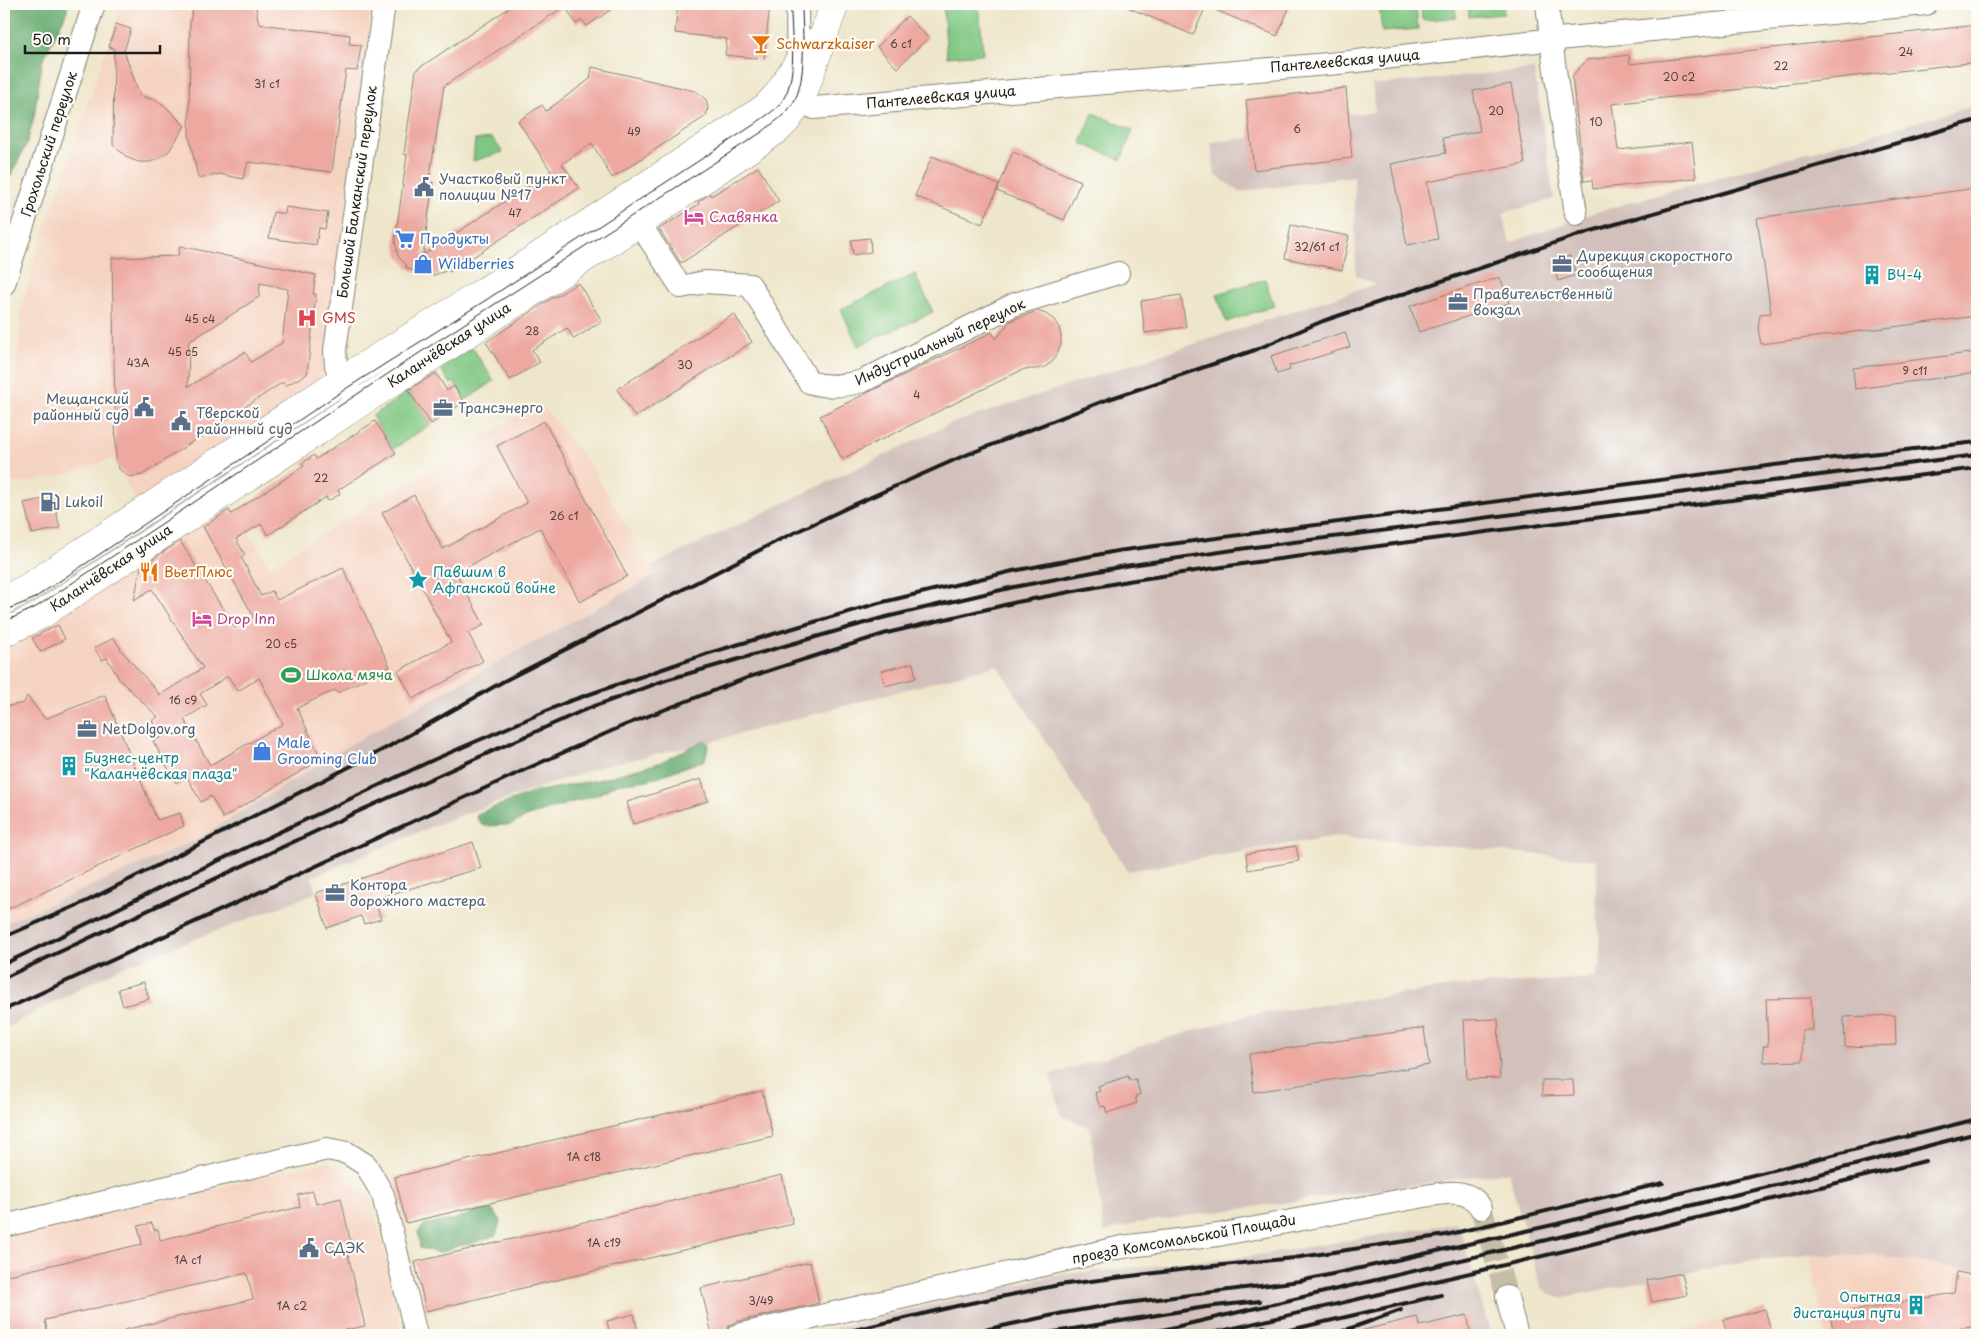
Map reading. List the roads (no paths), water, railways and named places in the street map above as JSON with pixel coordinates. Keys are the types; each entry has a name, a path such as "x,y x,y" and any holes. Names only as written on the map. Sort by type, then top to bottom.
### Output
{"main road":[{"name":"Каланчёвская улица","path":"4,600 29,587 342,380 482,293 765,108 779,93 835,5"},
{"name":"Каланчёвская улица","path":"4,633 41,615 358,404 639,223 777,130 801,100 835,5"}],"street":[{"name":"Грохольский переулок","path":"5,274 94,4"},
{"name":"Большой Балканский переулок","path":"358,404 342,380 336,366 335,350 384,4"},
{"path":"797,4 798,94 801,100"},
{"path":"1547,4 1576,214"},
{"name":"Пантелеевская улица","path":"801,100 814,108 1324,64 1926,4"},
{"name":"Индустриальный переулок","path":"639,223 681,287 705,282 750,285 809,382 822,387 863,381 1015,304 1118,273"},
{"path":"4,1226 327,1150 347,1153 366,1165 383,1195 416,1335"},
{"name":"проезд Комсомольской Площади","path":"738,1335 1122,1247 1218,1235 1449,1193 1464,1193 1476,1199 1481,1208"},
{"path":"1507,1297 1517,1335"}],"tunnel":[{"path":"1481,1208 1507,1297"}],"tram line":[{"path":"4,611 33,599 347,388 486,300 772,112 780,104 790,82 793,56 791,4"},
{"path":"4,622 36,607 433,344 762,132 779,119 793,103 801,81 803,55 802,4"}],"railway":[{"path":"4,937 87,901 182,853 388,747 504,681 781,539 961,457 1106,400 1255,350 1323,321 1581,234 1977,120"},
{"path":"4,964 158,889 433,760 567,702 709,653 879,603 1013,571 1117,551 1798,462 1977,442"},
{"path":"4,978 357,812 584,710 666,680 882,618 1014,587 1125,566 1247,548 1977,455"},
{"path":"4,1010 625,725 749,677 887,633 1017,602 1128,581 1249,563 1977,468"},
{"path":"961,1335 1063,1313 1111,1305 1300,1281 1557,1224 1977,1119"},
{"path":"1141,1335 1797,1180 1977,1133"},
{"path":"1204,1335 1564,1251 1925,1161"},
{"path":"833,1335 961,1305 1059,1285 1294,1258 1446,1235 1663,1183"},
{"path":"1268,1335 1441,1295"},
{"path":"1036,1335 1206,1307 1260,1301"},
{"path":"1332,1335 1401,1310"},
{"path":"1241,1335 1264,1327"}],"place":[{"name":"Schwarzkaiser","path":"761,44"},
{"name":"Участковый пункт полиции №17","path":"424,187"},
{"name":"Славянка","path":"694,217"},
{"name":"Продукты","path":"405,239"},
{"name":"Wildberries","path":"423,264"},
{"name":"Дирекция скоростного сообщения","path":"1562,264"},
{"name":"ВЧ-4","path":"1872,275"},
{"name":"Правительственный вокзал","path":"1458,302"},
{"name":"GMS","path":"307,318"},
{"name":"Мещанский районный суд","path":"144,407"},
{"name":"Трансэнерго","path":"443,408"},
{"name":"Тверской районный суд","path":"181,421"},
{"name":"Lukoil","path":"50,502"},
{"name":"ВьетПлюс","path":"149,572"},
{"name":"Павшим в Афганской войне","path":"418,580"},
{"name":"Drop Inn","path":"202,619"},
{"name":"Школа мяча","path":"291,675"},
{"name":"NetDolgov.org","path":"87,729"},
{"name":"Male Grooming Club","path":"262,751"},
{"name":"Бизнес-центр \"Каланчёвская плаза\"","path":"69,766"},
{"name":"Контора дорожного мастера","path":"335,893"},
{"name":"СДЭК","path":"309,1248"},
{"name":"Опытная дистанция пути","path":"1916,1305"}]}
